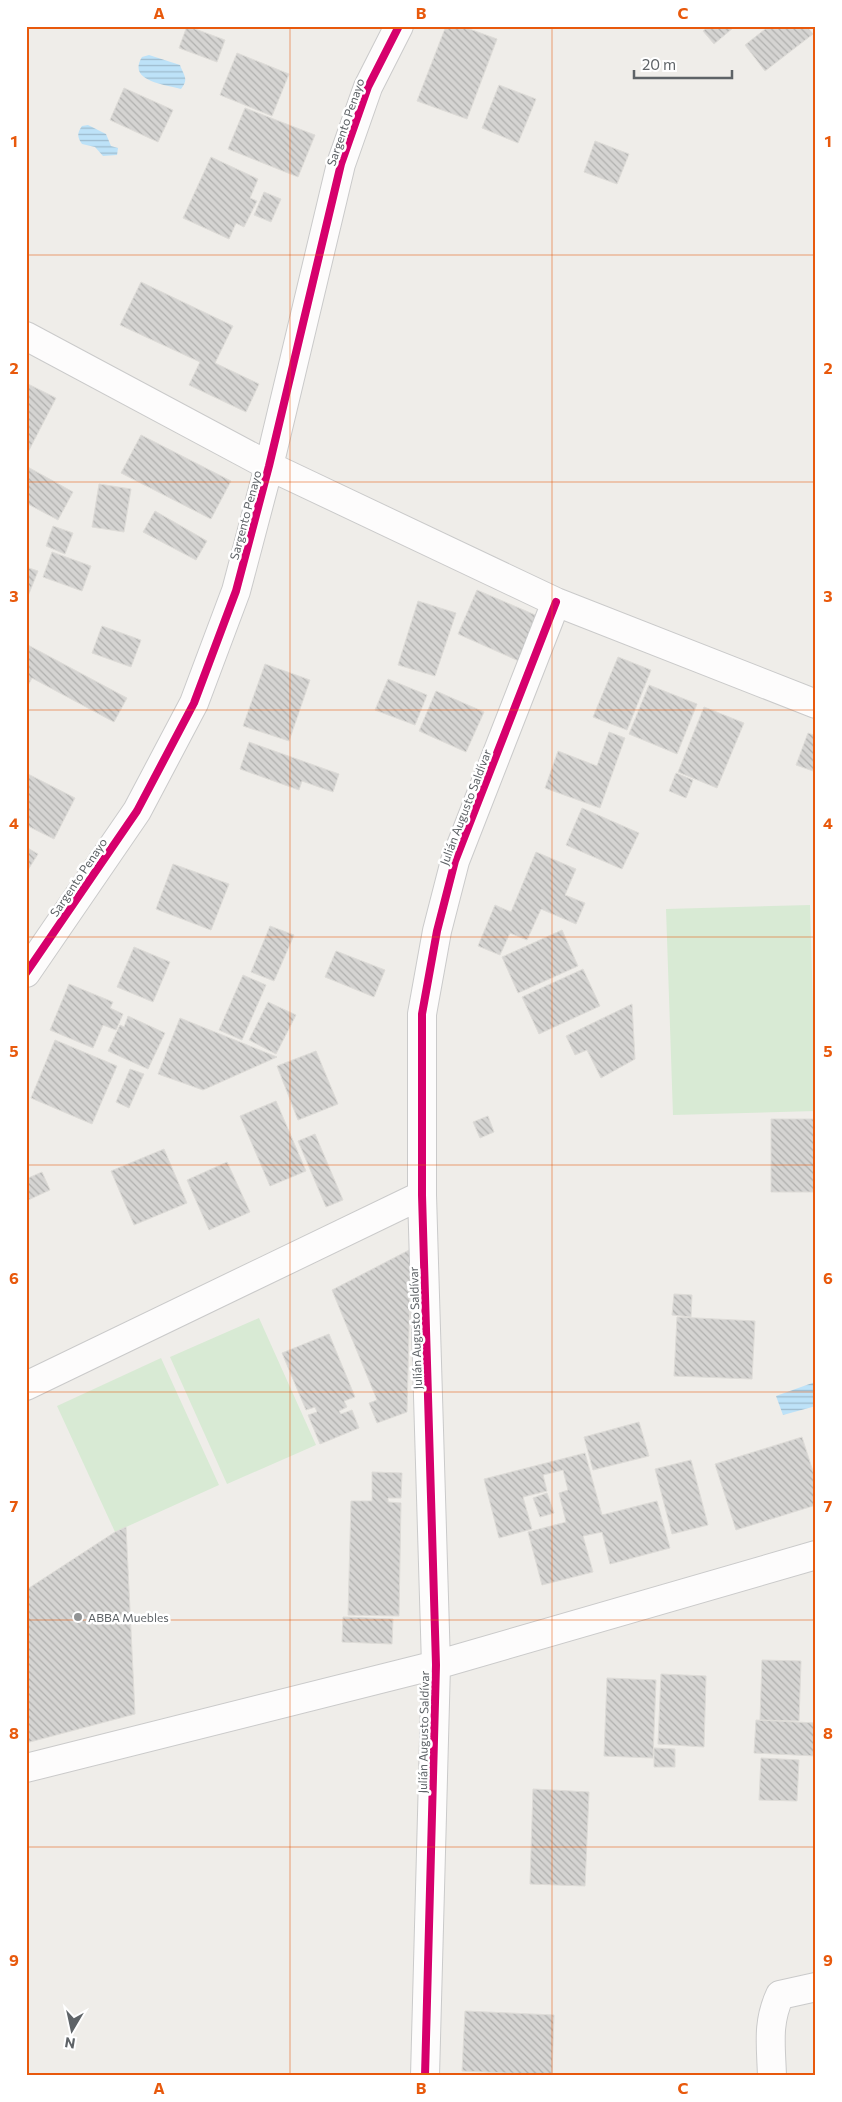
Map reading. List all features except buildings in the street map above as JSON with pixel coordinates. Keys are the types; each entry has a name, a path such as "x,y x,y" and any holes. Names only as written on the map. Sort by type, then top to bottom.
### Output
{"street":[{"name":"Sargento Penayo","path":"26,974 137,811 194,703 236,591 270,466 341,164 368,87 399,26"},
{"path":"26,336 270,466 556,602 816,704"},
{"name":"Julián Augusto Saldívar","path":"425,2076 436,1665 422,1195 422,1014 437,930 455,861 556,602"},
{"path":"26,1386 422,1195"},
{"path":"26,1768 436,1665 816,1555"},
{"path":"772,2076 770,2028 773,2011 780,1995 816,1987"}],"green space":[{"path":"810,905 816,1111 673,1115 666,909"},
{"path":"259,1318 316,1445 227,1484 170,1357"},
{"path":"161,1358 219,1485 115,1532 57,1406"}],"water":[{"path":"149,55 180,65 185,80 181,89 157,83 143,76 139,71 139,65 142,57"},
{"path":"88,125 106,134 111,146 118,148 117,155 103,156 95,147 82,144 78,133 82,126"},
{"path":"815,1382 816,1406 783,1415 776,1396"}],"cycle path":[{"path":"26,973 137,811 194,703 236,591 269,466 341,164 368,87 399,26"},
{"path":"425,2076 436,1665 422,1195 422,1014 437,931 455,861 556,602"}],"place":[{"name":"ABBA Muebles","path":"78,1617"}]}
